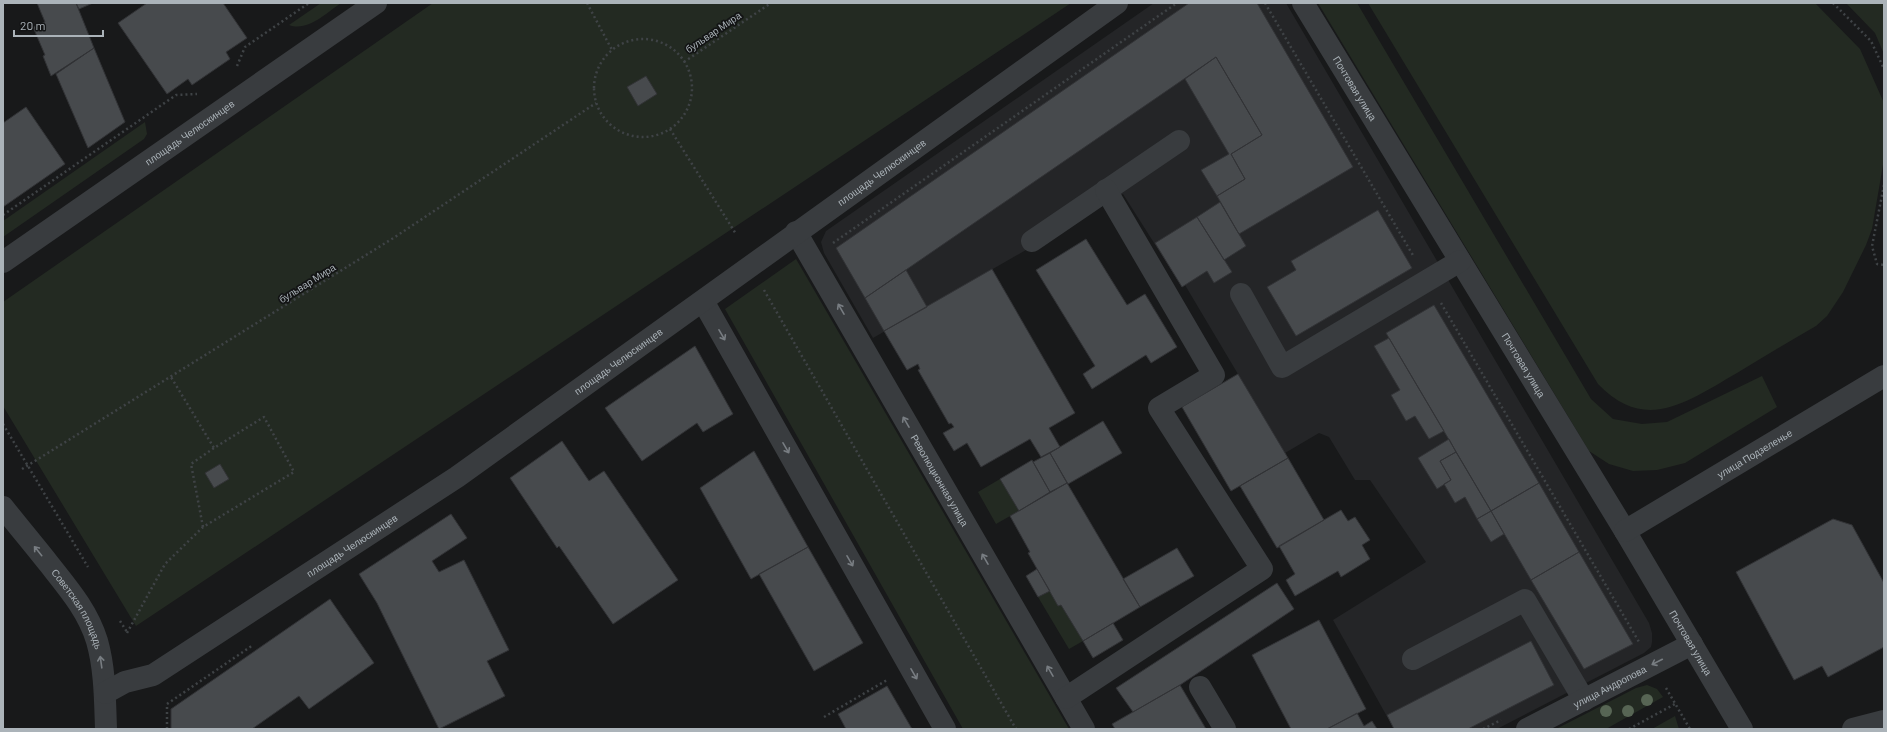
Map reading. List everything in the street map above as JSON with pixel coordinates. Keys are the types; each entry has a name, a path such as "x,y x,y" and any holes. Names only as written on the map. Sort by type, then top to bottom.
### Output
{"street":[{"name":"площадь Челюскинцев","path":"3,262 376,3"},
{"name":"площадь Челюскинцев","path":"105,693 126,682 153,675 444,485 703,301 796,232 1117,3"},
{"name":"Почтовая улица","path":"1303,3 1625,531 1742,729"},
{"path":"1032,241 1178,141"},
{"path":"1066,698 1262,569 1159,408 1214,375 1106,190"},
{"name":"Революционная улица","path":"796,232 1084,729"},
{"path":"1241,294 1282,367 1460,261"},
{"path":"703,301 945,729"},
{"name":"улица Подзеленье","path":"1625,531 1884,376"},
{"name":"Советская площадь","path":"3,507 74,595 90,622 98,642 105,693 106,729"},
{"path":"1413,658 1525,600 1584,700"},
{"name":"улица Андропова","path":"1527,729 1692,644"},
{"path":"1200,687 1225,729"},
{"path":"1853,729 1884,721"}],"path":[{"path":"236,67 246,47 309,3"},
{"path":"587,3 612,50"},
{"name":"бульвар Мира","path":"684,62 771,3"},
{"path":"827,246 1177,3"},
{"path":"1265,3 1690,729"},
{"path":"1833,3 1871,41 1884,69"},
{"name":"бульвар Мира","path":"642,40 659,42 673,50 684,62 690,76 692,91 688,106 680,119 670,129 656,135 641,137 626,134 613,127 602,116 596,103 594,88 596,74 602,60 612,50 627,42 642,40"},
{"path":"3,215 176,95 198,94"},
{"name":"бульвар Мира","path":"22,469 395,237 596,103"},
{"path":"670,129 736,234"},
{"path":"1884,184 1872,246 1877,264 1884,264"},
{"path":"764,290 1016,729"},
{"path":"171,377 214,448"},
{"path":"119,619 127,633 165,564 203,527 294,472 264,417 191,464 203,527"},
{"path":"3,424 91,572"},
{"path":"167,729 167,704 254,644"},
{"path":"824,717 891,678"},
{"path":"1629,729 1675,704"}],"shaded area":[{"path":"321,3 341,3 310,24 303,26 289,25"},
{"path":"433,3 1071,3 136,626 3,406 3,302"},
{"path":"1154,3 1286,3 1649,623 1652,633 1652,642 1651,647 1644,653 1497,729 1394,729 1333,620 1426,562 1370,480 1355,480 1329,437 1319,433 1285,453 1185,285 1182,287 1123,194 873,338 824,253 821,242 826,231"},
{"path":"1318,3 1357,3 1591,399 1613,419 1642,424 1667,422 1762,376 1777,407 1685,463 1657,470 1633,471 1609,464 1589,451"},
{"path":"1368,3 1815,3 1860,49 1884,103 1884,159 1872,229 1866,245 1843,292 1827,316 1816,326 1701,394 1667,408 1650,410 1633,407 1616,399 1598,384"},
{"path":"1846,3 1884,3 1884,54 1875,33"},
{"path":"145,122 147,134 144,139 3,237 3,221"},
{"path":"796,259 1069,729 963,729 725,309"},
{"path":"1000,479 1019,511 996,524 978,492"},
{"path":"1050,591 1058,606 1061,605 1083,641 1069,649 1038,597"},
{"path":"1647,685 1657,689 1663,697 1606,729 1556,729 1636,688"},
{"path":"1675,716 1679,729 1652,729"}],"building":[{"path":"37,3 76,3 94,48 51,76 43,56 45,55 33,27 45,22"},
{"path":"76,3 93,3 79,9"},
{"path":"147,3 223,3 247,38 226,52 230,59 192,85 188,79 167,94 118,23"},
{"path":"1189,3 1257,3 1353,167 1239,234 1217,196 1245,179 1231,154 1262,135 1216,57 865,298 836,248"},
{"path":"94,48 125,122 88,148 56,74"},
{"path":"1216,57 1262,135 1231,154 1245,179 1217,196 1201,170 1229,154 1185,79"},
{"path":"646,76 657,94 638,106 627,87"},
{"path":"26,107 65,164 3,207 3,123"},
{"path":"1220,202 1246,246 1224,260 1197,217"},
{"path":"1378,210 1412,268 1296,336 1267,287 1296,270 1291,261"},
{"path":"1197,217 1232,272 1214,283 1207,271 1182,287 1155,243"},
{"path":"1086,239 1127,305 1145,294 1177,347 1151,363 1146,355 1092,389 1083,374 1095,366 1036,270"},
{"path":"992,269 1075,413 1049,428 1060,447 1041,457 1030,439 981,467 967,443 954,451 943,433 954,427 951,423 949,424 918,370 920,369 918,364 907,370 884,331"},
{"path":"906,270 927,307 884,331 865,298"},
{"path":"1434,305 1539,483 1491,511 1386,333"},
{"path":"1389,338 1444,431 1429,439 1415,416 1406,421 1391,395 1400,390 1374,346"},
{"path":"695,346 733,414 703,432 697,423 642,461 605,408"},
{"path":"1238,374 1288,458 1231,491 1182,407"},
{"path":"1103,421 1122,453 1068,484 1050,453"},
{"path":"1449,439 1456,452 1440,461 1451,480 1437,489 1418,458"},
{"path":"562,441 589,481 604,471 678,580 613,624 559,546 557,548 510,478"},
{"path":"754,451 808,547 751,579 700,488"},
{"path":"1456,452 1491,511 1477,519 1465,497 1455,503 1444,484 1451,480 1440,461"},
{"path":"1050,453 1067,483 1050,492 1033,462"},
{"path":"1288,458 1324,520 1277,548 1240,486"},
{"path":"1032,460 1050,492 1019,511 1000,479"},
{"path":"220,464 229,479 214,488 205,473"},
{"path":"1067,483 1140,607 1083,641 1061,605 1058,606 1028,553 1030,552 1010,516"},
{"path":"1539,483 1579,552 1531,580 1491,511"},
{"path":"1341,510 1348,521 1355,517 1370,540 1362,545 1370,559 1341,577 1338,571 1295,596 1286,580 1295,574 1279,546"},
{"path":"1491,511 1504,534 1491,542 1477,519"},
{"path":"451,514 467,538 432,561 439,572 464,560 509,650 487,661 505,696 439,729 377,603 359,574"},
{"path":"1833,519 1852,525 1884,583 1884,647 1828,677 1822,666 1794,680 1736,572"},
{"path":"808,547 863,643 814,671 759,574"},
{"path":"1177,548 1194,576 1140,607 1123,579"},
{"path":"1579,552 1633,644 1584,669 1531,580"},
{"path":"1037,569 1050,591 1038,597 1026,576"},
{"path":"1277,583 1294,609 1180,685 1133,712 1116,688"},
{"path":"330,599 374,663 309,709 299,696 252,729 171,729 171,709"},
{"path":"1319,620 1366,709 1327,729 1291,729 1252,655"},
{"path":"1113,623 1123,640 1093,658 1083,641"},
{"path":"1531,641 1554,685 1468,729 1394,729 1387,715"},
{"path":"1180,685 1206,729 1115,729 1112,724"},
{"path":"887,686 912,729 846,729 838,714"},
{"path":"1357,713 1364,726 1372,721 1377,729 1327,729"}]}
